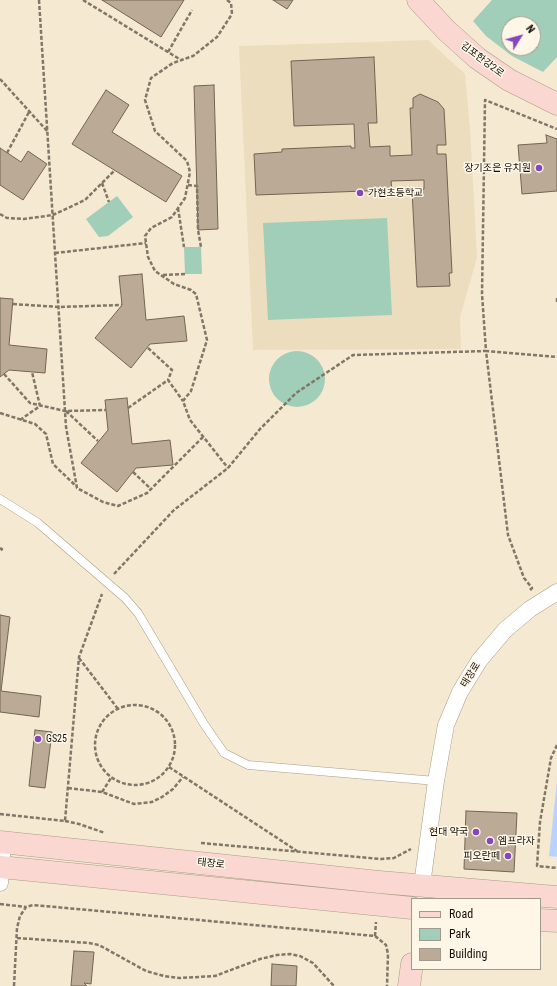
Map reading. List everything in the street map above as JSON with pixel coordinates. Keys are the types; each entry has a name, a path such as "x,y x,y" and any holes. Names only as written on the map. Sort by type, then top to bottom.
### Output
{"street":[{"name":"김포한강2로","path":"418,0 446,30 477,58 509,80 557,104"},
{"name":"태장로","path":"421,892 436,781 446,725 460,692 479,661 505,630 530,610 557,592"},
{"name":"태장로","path":"1,842 371,881 421,892 557,897"},
{"path":"1,842 0,872 411,908"},
{"path":"541,920 557,921"},
{"path":"409,986 411,970"}],"lane":[{"path":"0,499 38,523 125,598 138,614 204,724 224,753 248,765 436,781"}],"path":[{"path":"39,0 66,427 77,488"},
{"path":"83,0 181,60"},
{"path":"183,401 191,391 207,340 196,294 191,290 174,284 163,275 155,271 148,257 146,236 151,228 172,217 185,198 190,172 187,161 155,131 145,100 151,78 173,63 193,56 217,37 232,14 232,2 228,0"},
{"path":"168,52 192,10"},
{"path":"0,79 48,132"},
{"path":"526,593 532,588 524,578 508,535 486,351 482,294 484,100 557,129"},
{"path":"7,152 29,112"},
{"path":"0,214 7,218 24,219 53,215 85,200 114,170"},
{"path":"102,183 109,202"},
{"path":"188,184 197,186 198,230 201,247"},
{"path":"178,208 184,247"},
{"path":"55,253 146,243"},
{"path":"163,275 185,274"},
{"path":"557,298 557,304"},
{"path":"13,304 59,307 122,306"},
{"path":"128,408 168,380 172,370 148,348"},
{"path":"65,822 79,658 107,582 174,510 228,468 260,429 296,393 353,355 486,351 557,357"},
{"path":"32,372 40,406"},
{"path":"4,374 30,403 65,411 106,410"},
{"path":"168,380 183,401 190,420 228,468"},
{"path":"20,420 40,406"},
{"path":"65,411 98,441"},
{"path":"0,413 35,424 46,434 53,464 77,488 103,502 118,506 147,493 203,437"},
{"path":"133,472 151,489"},
{"path":"79,658 118,709"},
{"path":"130,705 143,706 155,711 165,719 172,730 175,742 174,755 169,767 160,777 147,784 134,786 120,783 111,778 100,765 95,752 95,739 99,726 107,716 118,709 130,705"},
{"path":"557,745 551,758 540,822 537,866 557,868"},
{"path":"169,767 298,852"},
{"path":"68,788 102,792 114,798 134,804 152,802 173,789 183,777"},
{"path":"102,792 111,778"},
{"path":"0,814 79,824 107,834"},
{"path":"194,842 381,859 394,858 403,855 410,851 413,845"},
{"path":"0,904 26,908"},
{"path":"14,986 20,916 26,908 33,905 375,936 386,945 388,954 386,986"},
{"path":"17,938 89,943 99,946 146,971 164,976 180,978 215,976 260,959 277,955 295,955 313,963 334,986"}],"shaded area":[{"name":"가현초등학교","path":"428,40 465,74 470,128 477,258 460,317 461,349 253,350 239,46"}],"green space":[{"path":"492,0 557,0 557,57 543,72 512,56 541,56 541,16 501,16 501,48 486,36 473,21"},
{"path":"117,196 133,217 108,236 99,237 86,219"},
{"path":"387,218 392,315 268,320 263,223"},
{"path":"184,247 201,247 202,274 185,274"},
{"path":"297,351 308,353 317,359 323,368 325,379 323,390 317,399 308,405 297,407 286,405 277,399 271,390 269,379 271,368 277,359 286,353"}],"water":[{"path":"557,781 557,857 549,856"}],"building":[{"path":"102,0 184,0 161,37"},
{"path":"273,0 293,0 287,9"},
{"path":"374,57 377,123 368,123 370,147 390,146 390,156 412,155 410,108 413,108 413,98 420,94 438,102 444,109 446,145 437,145 437,154 446,154 452,273 449,273 450,286 417,287 412,190 424,189 424,180 391,181 392,190 256,195 254,154 282,152 282,149 351,146 351,148 355,148 354,124 294,126 291,61"},
{"path":"214,85 218,229 198,230 194,86"},
{"path":"106,90 129,105 112,132 182,176 166,202 72,144"},
{"name":"장기조은 유치원","path":"546,135 557,139 557,191 522,194 518,145 547,143"},
{"path":"0,148 21,162 28,151 47,164 23,200 0,185"},
{"path":"142,274 146,320 184,316 187,341 150,344 131,368 95,338 122,305 119,276"},
{"path":"0,298 13,299 9,345 47,349 45,373 9,370 0,377"},
{"path":"127,398 132,444 170,440 173,465 136,468 117,492 81,463 108,430 105,400"},
{"path":"0,615 10,617 1,691 41,696 39,717 0,712"},
{"path":"35,730 52,732 45,788 29,786"},
{"name":"엠프라자","path":"466,811 517,813 514,872 464,869"},
{"path":"74,951 94,952 91,984 84,983 87,986 71,986"},
{"path":"272,964 297,966 296,986 271,986"}],"place":[{"name":"장기조은 유치원","path":"539,168"},
{"name":"가현초등학교","path":"360,193"},
{"name":"GS25","path":"38,739"},
{"name":"현대 약국","path":"476,832"},
{"name":"엠프라자","path":"490,841"},
{"name":"피오란떼","path":"508,856"}]}
